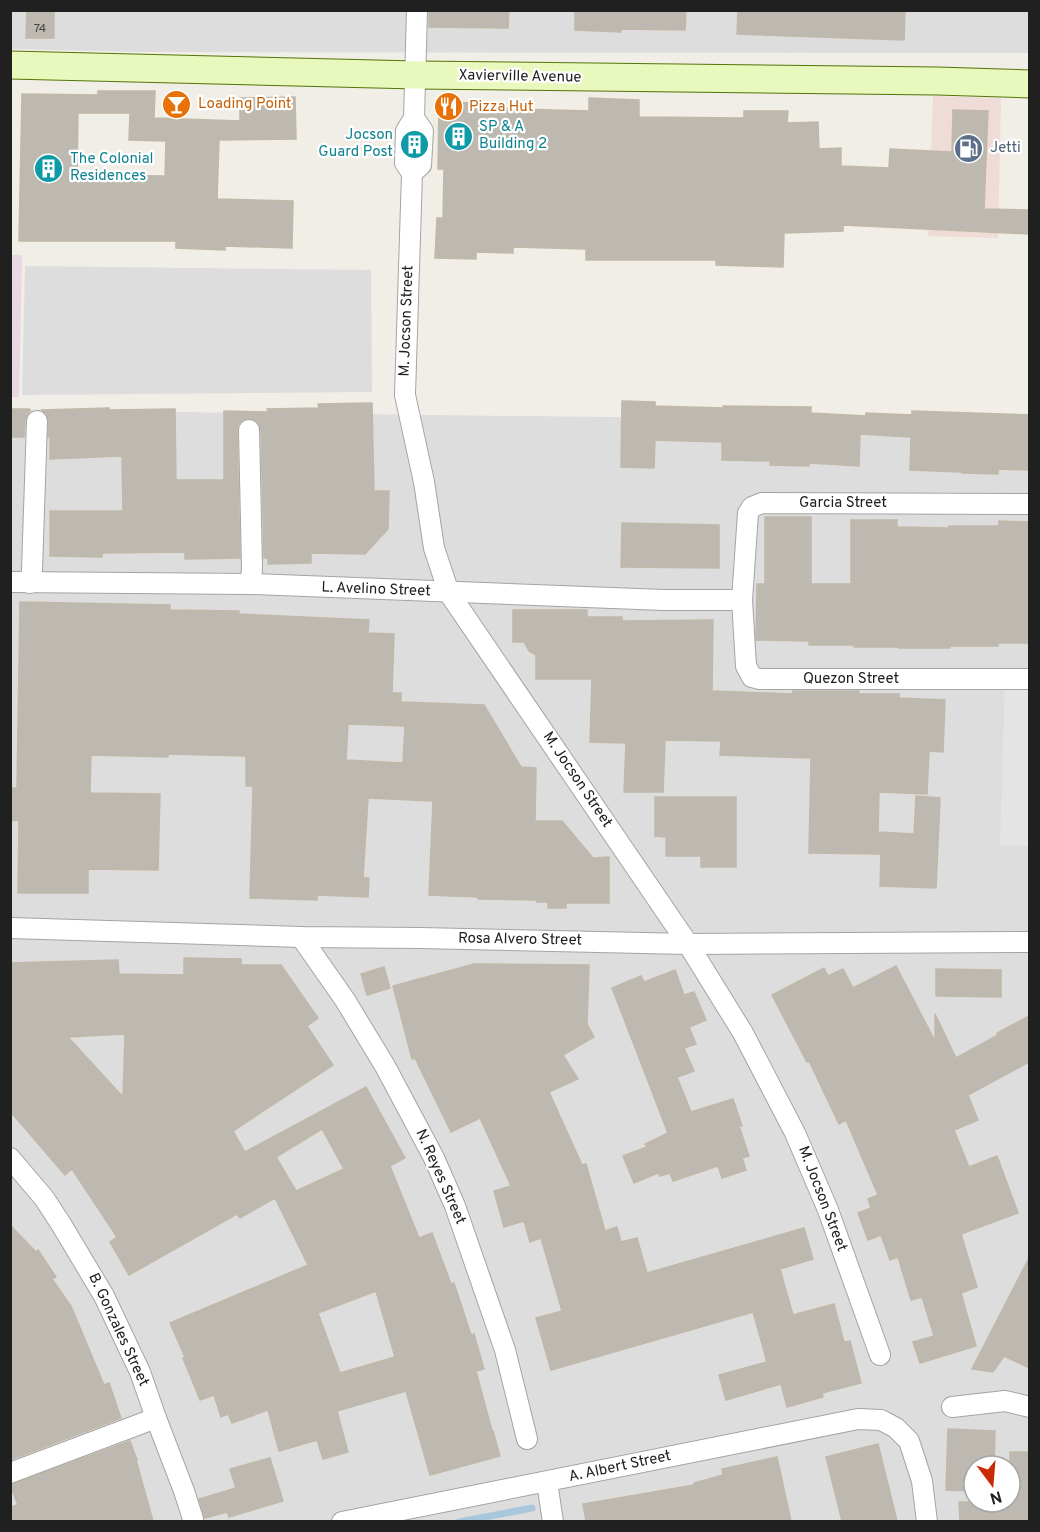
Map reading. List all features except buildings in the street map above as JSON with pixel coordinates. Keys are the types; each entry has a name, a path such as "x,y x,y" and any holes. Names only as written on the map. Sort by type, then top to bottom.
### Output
{"main road":[{"name":"Xavierville Avenue","path":"10,65 416,75 1029,84"}],"street":[{"name":"M. Jocson Street","path":"417,10 414,118 406,131 405,163 412,172 405,395 424,482 434,548 449,593 688,944 743,1033 795,1133 828,1210 880,1355"},
{"path":"20,582 32,570 37,421"},
{"path":"249,430 251,584"},
{"name":"Garcia Street","path":"742,600 748,513 753,507 762,503 1029,504"},
{"name":"L. Avelino Street","path":"20,582 251,584 652,600 742,600"},
{"name":"Quezon Street","path":"742,600 746,666 752,677 760,679 1029,679"},
{"name":"Rosa Alvero Street","path":"10,928 300,937 688,944 1029,942"},
{"name":"N. Reyes Street","path":"300,937 345,1000 385,1066 438,1168 455,1206 505,1350 527,1439"},
{"name":"B. Gonzales Street","path":"10,1158 44,1198 62,1224 104,1296 140,1372 193,1520"},
{"path":"952,1407 1005,1401 1029,1407"},
{"path":"10,1473 156,1418"},
{"name":"A. Albert Street","path":"342,1521 858,1419 881,1420 896,1428 909,1441 922,1481 927,1521"},
{"path":"546,1482 553,1521"}],"shaded area":[{"path":"11,10 1030,11 1029,53 143,52 11,49"},
{"path":"933,96 1001,98 998,238 928,236"},
{"path":"11,255 22,255 19,397 11,397"},
{"path":"25,266 371,270 372,392 22,395"},
{"path":"11,410 1029,422 1029,1521 11,1521"},
{"path":"1005,681 1029,681 1029,846 1000,845"}],"waterway":[{"path":"459,1522 532,1508"}],"place":[{"name":"Loading Point","path":"177,104"},
{"name":"Pizza Hut","path":"448,107"},
{"name":"SP & A Building 2","path":"458,136"},
{"name":"Jocson Guard Post","path":"414,144"},
{"name":"Jetti","path":"969,148"},
{"name":"The Colonial Residences","path":"49,168"}]}
